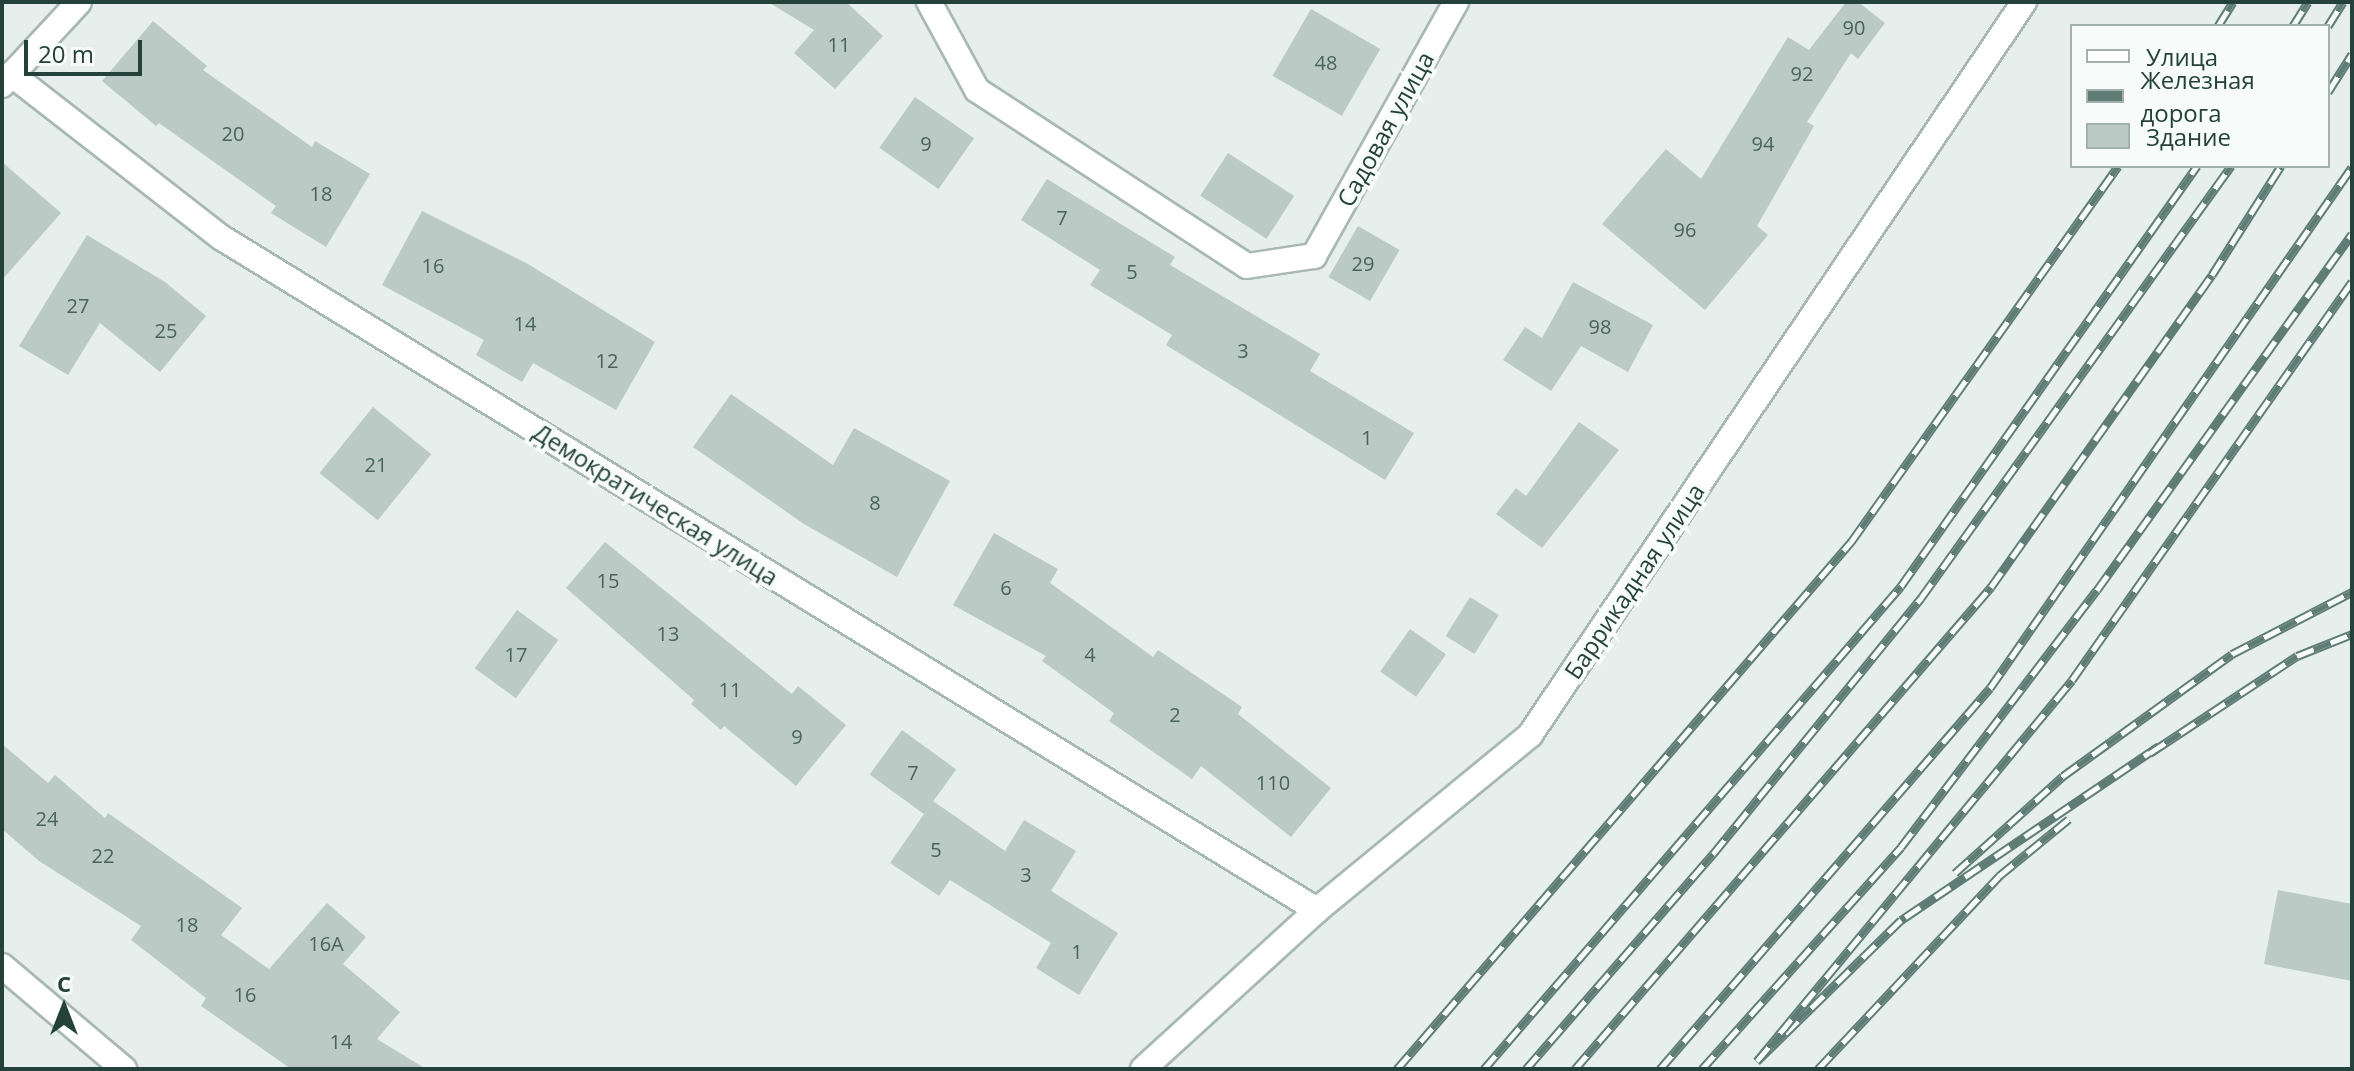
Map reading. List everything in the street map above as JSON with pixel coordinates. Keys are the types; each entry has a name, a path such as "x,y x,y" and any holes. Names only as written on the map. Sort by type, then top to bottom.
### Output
{"street":[{"path":"6,79 79,2"},
{"name":"Садовая улица","path":"929,2 977,90 1247,266 1314,256 1456,2"},
{"name":"Баррикадная улица","path":"1143,1069 1317,910 1530,735 2024,2"},
{"name":"Демократическая улица","path":"6,79 222,238 1317,910"},
{"path":"2,966 124,1069"}],"building":[{"path":"768,2 846,2 883,36 835,89 794,53 814,30"},
{"path":"1846,2 1858,2 1885,23 1858,59 1851,53 1807,122 1814,126 1757,226 1768,235 1705,310 1602,224 1666,149 1701,179 1788,37 1809,50"},
{"path":"1311,9 1380,49 1342,116 1272,76"},
{"path":"153,21 207,66 203,70 312,147 315,141 370,174 326,247 271,213 276,206 159,123 156,126 102,81"},
{"path":"915,97 974,138 938,189 879,148"},
{"path":"1228,153 1294,196 1266,239 1200,196"},
{"path":"2,162 61,213 2,280"},
{"path":"1047,179 1175,257 1170,265 1320,354 1310,371 1414,433 1385,480 1166,345 1172,335 1090,285 1100,270 1021,220"},
{"path":"422,211 528,264 655,342 616,410 533,363 522,382 476,355 484,340 382,285"},
{"path":"1358,226 1400,250 1370,301 1328,277"},
{"path":"87,235 165,282 206,316 160,372 100,323 68,375 19,346"},
{"path":"1573,282 1653,325 1628,372 1581,346 1551,391 1503,360 1525,327 1542,338"},
{"path":"731,394 833,465 854,428 950,481 897,577 804,524 693,447"},
{"path":"373,407 431,454 378,520 320,473"},
{"path":"1579,422 1619,450 1542,548 1496,514 1516,488 1526,496"},
{"path":"994,533 1058,569 1050,583 1153,657 1158,650 1242,707 1238,714 1331,788 1291,837 1201,766 1192,779 1109,721 1114,713 1042,661 1046,656 953,605"},
{"path":"605,542 792,694 798,686 846,725 796,786 724,726 721,730 691,704 694,700 566,588"},
{"path":"1470,597 1499,615 1474,654 1446,636"},
{"path":"517,610 558,640 516,698 475,668"},
{"path":"1410,629 1446,654 1416,697 1380,672"},
{"path":"902,730 956,769 924,814 870,774"},
{"path":"2,744 48,783 55,775 105,818 108,813 242,908 221,935 269,969 327,903 366,937 343,964 400,1012 377,1039 426,1069 291,1069 201,1006 206,998 131,940 141,926 39,861 2,829"},
{"path":"933,801 1005,851 1024,820 1076,851 1051,891 1118,933 1079,995 1036,968 1051,943 950,880 939,896 890,863"},
{"path":"2278,890 2352,904 2352,981 2264,964"}],"railway":[{"path":"2219,24 2233,2"},
{"path":"2294,24 2308,2"},
{"path":"2329,24 2343,2"},
{"path":"2330,89 2352,54"},
{"path":"1660,1069 1990,688 2352,167"},
{"path":"1397,1069 1851,542 2117,168"},
{"path":"1484,1069 1901,586 2196,168"},
{"path":"1526,1069 1713,854 1921,598 2230,168"},
{"path":"1575,1069 1991,587 2212,275 2280,168"},
{"path":"1702,1069 1901,847 2097,590 2352,234"},
{"path":"2159,746 1901,920 1757,1061 2072,680 2352,281"},
{"path":"1955,873 2063,776 2232,654 2352,592"},
{"path":"2150,753 2297,656 2352,634"},
{"path":"1818,1069 1999,876 2069,819"}]}
